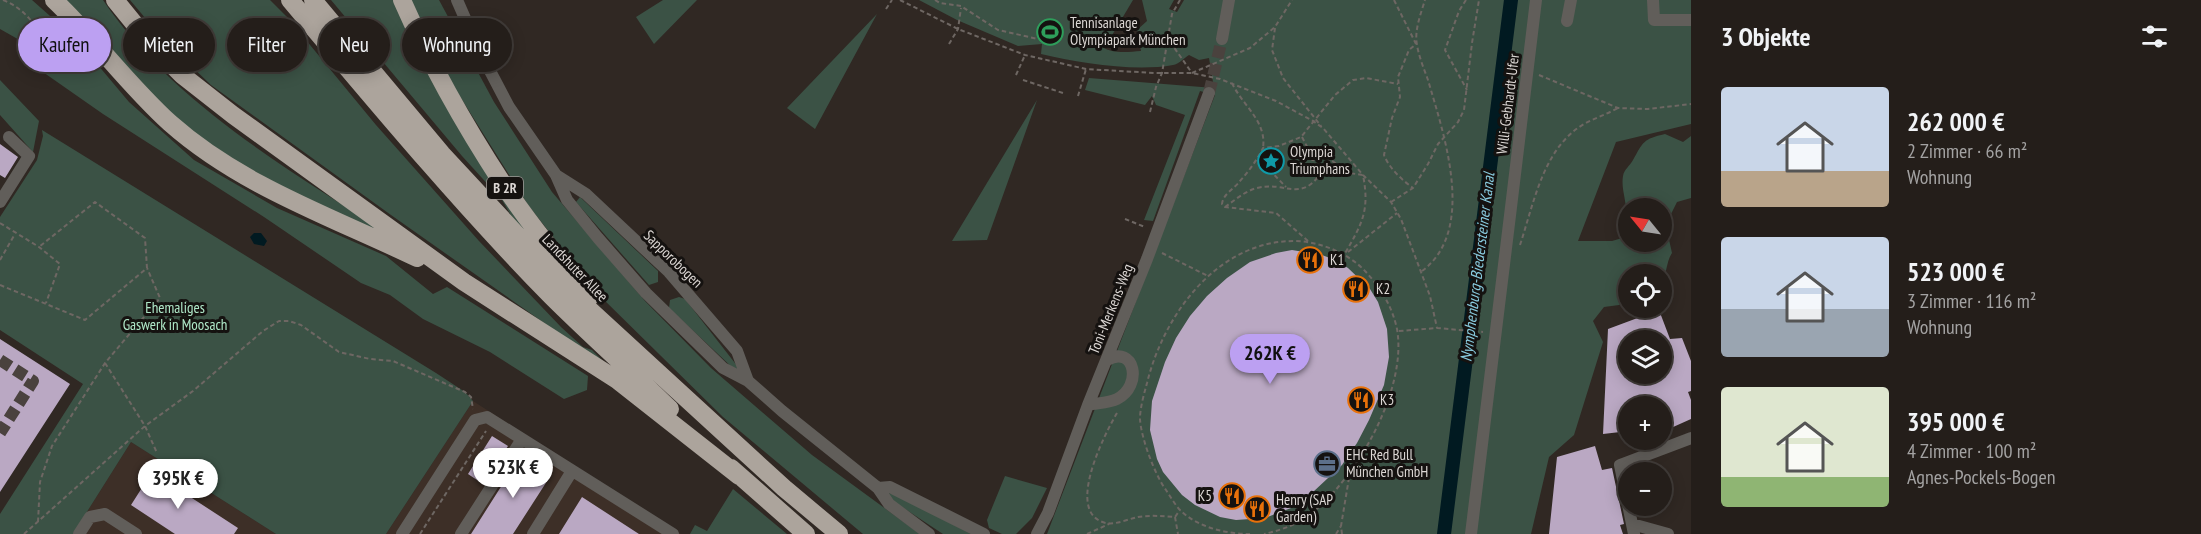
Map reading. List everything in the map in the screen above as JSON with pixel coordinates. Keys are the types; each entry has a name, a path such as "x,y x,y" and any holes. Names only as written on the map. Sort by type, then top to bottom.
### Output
{"highway":[{"path":"54,0 138,92 208,153 241,175 464,282"},
{"path":"115,0 150,43 183,75 233,115 464,282 617,380 739,476 806,534"},
{"path":"290,0 429,165 530,274 739,476"},
{"name":"Landshuter Allee","path":"313,0 442,154 569,291 784,488 839,534"},
{"name":"B 2R","path":"402,0 442,81 504,186 536,230 639,356"}],"street":[{"name":"Sapporobogen","path":"457,0 478,48 504,97 556,175 567,200 646,293 723,368 748,381 878,488 889,504 929,534"},
{"path":"1222,39 1229,0"},
{"name":"Willi-Gebhardt-Ufer","path":"1471,534 1536,0"},
{"path":"1567,21 1571,0"},
{"path":"1653,0 1654,20 1691,20"},
{"name":"Toni-Merkens-Weg","path":"1037,534 1152,248 1209,93"},
{"path":"0,202 29,156 9,137"},
{"name":"Sapporobogen","path":"556,175 586,194 669,272 737,351 748,381"},
{"path":"1088,405 1118,399 1128,388 1134,376 1127,360 1116,357 1107,360"},
{"path":"402,534 475,420 487,417 673,534"},
{"path":"1668,534 1633,529 1620,465 1691,438"},
{"path":"461,534 522,439"},
{"path":"532,534 572,471"},
{"name":"Sapporobogen","path":"878,488 890,487 984,534"},
{"path":"79,534 90,517 105,514 136,534"}],"path":[{"path":"3,0 29,18"},
{"path":"886,9 892,0"},
{"path":"900,0 958,29 1025,55 1086,69 1162,74 1192,73 1232,83 1276,100 1314,119"},
{"path":"935,0 961,6 998,30 1038,39"},
{"path":"1150,112 1156,87 1162,74 1172,14 1180,0"},
{"path":"1192,73 1250,48 1275,27 1292,0"},
{"path":"1394,0 1416,44 1453,179 1450,218 1440,251 1422,272"},
{"path":"1413,188 1403,181 1386,161 1384,155 1392,118 1400,97 1398,84 1409,50 1416,44 1425,0"},
{"path":"1466,0 1459,11 1445,50 1467,90"},
{"path":"1391,202 1413,188 1438,144 1458,122 1464,110 1479,0"},
{"path":"949,44 958,29 961,6"},
{"path":"1275,27 1272,50 1283,78 1314,119 1363,175 1391,202 1397,213 1422,272 1437,328"},
{"path":"1169,32 1173,46 1192,73"},
{"path":"1016,75 1025,55"},
{"path":"1078,96 1086,69"},
{"path":"1528,71 1618,108 1691,104"},
{"path":"1263,148 1279,146 1302,137 1335,95 1353,80 1366,78 1398,84"},
{"path":"1023,80 1063,93"},
{"path":"1225,207 1222,204 1223,198 1258,158 1264,140 1260,126 1232,83"},
{"path":"1519,247 1547,164 1563,143 1582,125 1618,108"},
{"path":"1302,137 1313,158 1326,172 1327,161 1331,160 1349,173 1363,175"},
{"path":"1258,158 1286,187"},
{"path":"1225,207 1256,188 1274,185 1298,190 1311,186 1318,177 1311,161 1313,158"},
{"path":"1344,255 1360,229 1365,211 1367,194 1363,175"},
{"path":"38,522 40,482 52,446 105,363 160,298 147,268 145,238 95,202 39,247"},
{"path":"1225,207 1276,213 1308,241 1358,263 1377,283 1390,306 1397,331 1397,361 1390,395 1373,436 1350,472 1324,502 1301,520 1283,529 1264,534"},
{"path":"1344,255 1397,213"},
{"path":"1125,219 1157,232"},
{"path":"0,223 39,247 60,264 46,303"},
{"path":"0,260 16,233"},
{"path":"1250,534 1231,534 1201,524 1180,510 1159,481 1148,452 1140,418 1145,389 1152,362 1167,330 1185,302 1208,276 1220,266 1253,247 1280,241 1308,241"},
{"path":"1152,248 1208,276"},
{"path":"0,285 85,320 147,268"},
{"path":"24,534 145,426 193,392 263,331 279,321 301,325 339,352 370,359 393,361 465,392 471,397 475,420"},
{"path":"1397,331 1437,328 1482,332"},
{"path":"105,363 145,426 157,453"},
{"path":"1138,395 1145,389"},
{"path":"1109,413 1118,411 1100,447 1086,499 1093,516 1110,524"},
{"path":"420,534 492,421"},
{"path":"1342,534 1341,526 1350,472"},
{"path":"1178,534 1175,517 1180,510"},
{"path":"1087,534 1110,524 1139,517 1175,517"},
{"path":"1336,534 1341,526"}],"shaded area":[{"path":"473,401 681,534 386,534"},
{"path":"131,442 276,534 73,534"}],"green space":[{"path":"0,0 32,0 52,18 18,18 18,39 0,29"},
{"path":"64,0 103,0 123,26 123,66 111,53 111,18 80,18"},
{"path":"130,0 270,0 288,18 227,18 227,72 307,72 307,41 319,56 319,72 332,72 479,241 561,327 583,347 592,350 607,365 391,215 211,85 197,72 215,72 215,18 145,18"},
{"path":"331,0 394,0 404,18 402,18 402,72 436,72 529,232 526,235 502,200 390,70 390,18 346,18"},
{"path":"410,0 439,0 449,18 419,18"},
{"path":"663,0 697,0 654,44 636,17"},
{"path":"919,0 1133,0 1105,47 1102,47 1111,51 1126,52 1141,51 1137,30 1147,21 1142,0 1174,0 1169,9 1177,12 1184,0 1691,0 1691,124 1616,142 1578,241 1618,239 1618,252 1672,253 1668,264 1618,264 1618,305 1604,307 1593,321 1603,342 1574,435 1549,457 1531,534 1047,534 1215,95 1200,91 1153,221 1144,220 1185,115 1156,105 1152,96 1145,105 1085,90 1089,78 1214,88 1209,58 1199,60 1189,55 1173,65 1158,67 1107,66 1041,54 1042,44 1018,46 957,20"},
{"path":"877,14 815,129 787,108"},
{"path":"43,72 104,72 129,102 194,160 277,208 386,256 433,294 447,287 588,376 587,390 564,399 490,352 423,319 390,295 361,283 264,217 103,114"},
{"path":"129,72 164,72 199,104 237,133 316,188 396,239 280,185 225,154 174,116"},
{"path":"446,72 478,72 494,102 552,192 645,301 711,368 812,455 920,534 863,534 723,417 598,294 528,205"},
{"path":"0,80 39,121 33,152 0,115"},
{"path":"1037,100 987,240 952,241"},
{"name":"Ehemaliges Gaswerk in Moosach","path":"42,130 436,373 465,392 473,401 386,534 276,534 131,442 73,534 0,534 0,514 83,384 0,330 0,217 37,160 43,136"},
{"path":"1665,134 1683,142 1691,136 1691,198 1677,202 1672,212 1672,198 1624,198 1623,176 1625,171 1639,149 1652,138"},
{"path":"580,197 658,271 658,282 649,285 576,202"},
{"path":"679,297 685,299 738,367 736,371 669,308 670,300"},
{"path":"1005,476 1047,488 1032,518 1016,534 1002,534 989,528 987,520"},
{"path":"733,489 787,534 690,534 695,525 707,531"},
{"path":"887,493 895,494 971,534 943,534 896,503"}],"water":[{"path":"254,233 261,233 267,241 264,246 254,244 250,237"}],"building":[{"path":"0,144 18,157 5,178 0,175"},
{"path":"1292,250 1322,255 1335,260 1348,268 1370,289 1378,302 1387,329 1389,357 1384,385 1357,443 1342,465 1313,492 1291,508 1265,518 1236,520 1220,517 1195,505 1182,495 1163,472 1157,459 1150,430 1152,401 1176,338 1190,316 1207,296 1250,262"},
{"path":"1638,318 1662,318 1667,330 1618,330 1618,384 1672,384 1672,339 1682,338 1691,361 1691,391 1688,392 1691,400 1691,419 1672,428 1672,396 1618,396 1618,432 1603,434 1608,329"},
{"path":"0,339 70,384 0,492"},
{"path":"492,436 508,446 483,484 468,474"},
{"path":"1595,446 1602,470 1612,468 1618,496 1618,516 1622,516 1624,524 1620,525 1623,534 1549,534 1557,457"},
{"path":"521,455 551,475 513,534 471,534"},
{"path":"152,472 238,528 234,534 175,534 131,505"},
{"path":"582,497 639,534 559,534"}],"waterway":[{"name":"Nymphenburg-Biedersteiner Kanal","path":"1444,534 1511,0"}],"tunnel":[{"path":"1209,93 1222,39"},
{"path":"0,360 33,381 0,433"}],"place":[{"name":"Tennisanlage Olympiapark München","path":"1050,32"},
{"name":"Olympia Triumphans","path":"1271,161"},
{"name":"K1","path":"1310,260"},
{"name":"K2","path":"1356,289"},
{"name":"K3","path":"1361,400"},
{"name":"EHC Red Bull München GmbH","path":"1327,464"},
{"name":"K5","path":"1232,496"},
{"name":"Henry (SAP Garden)","path":"1257,509"}]}
